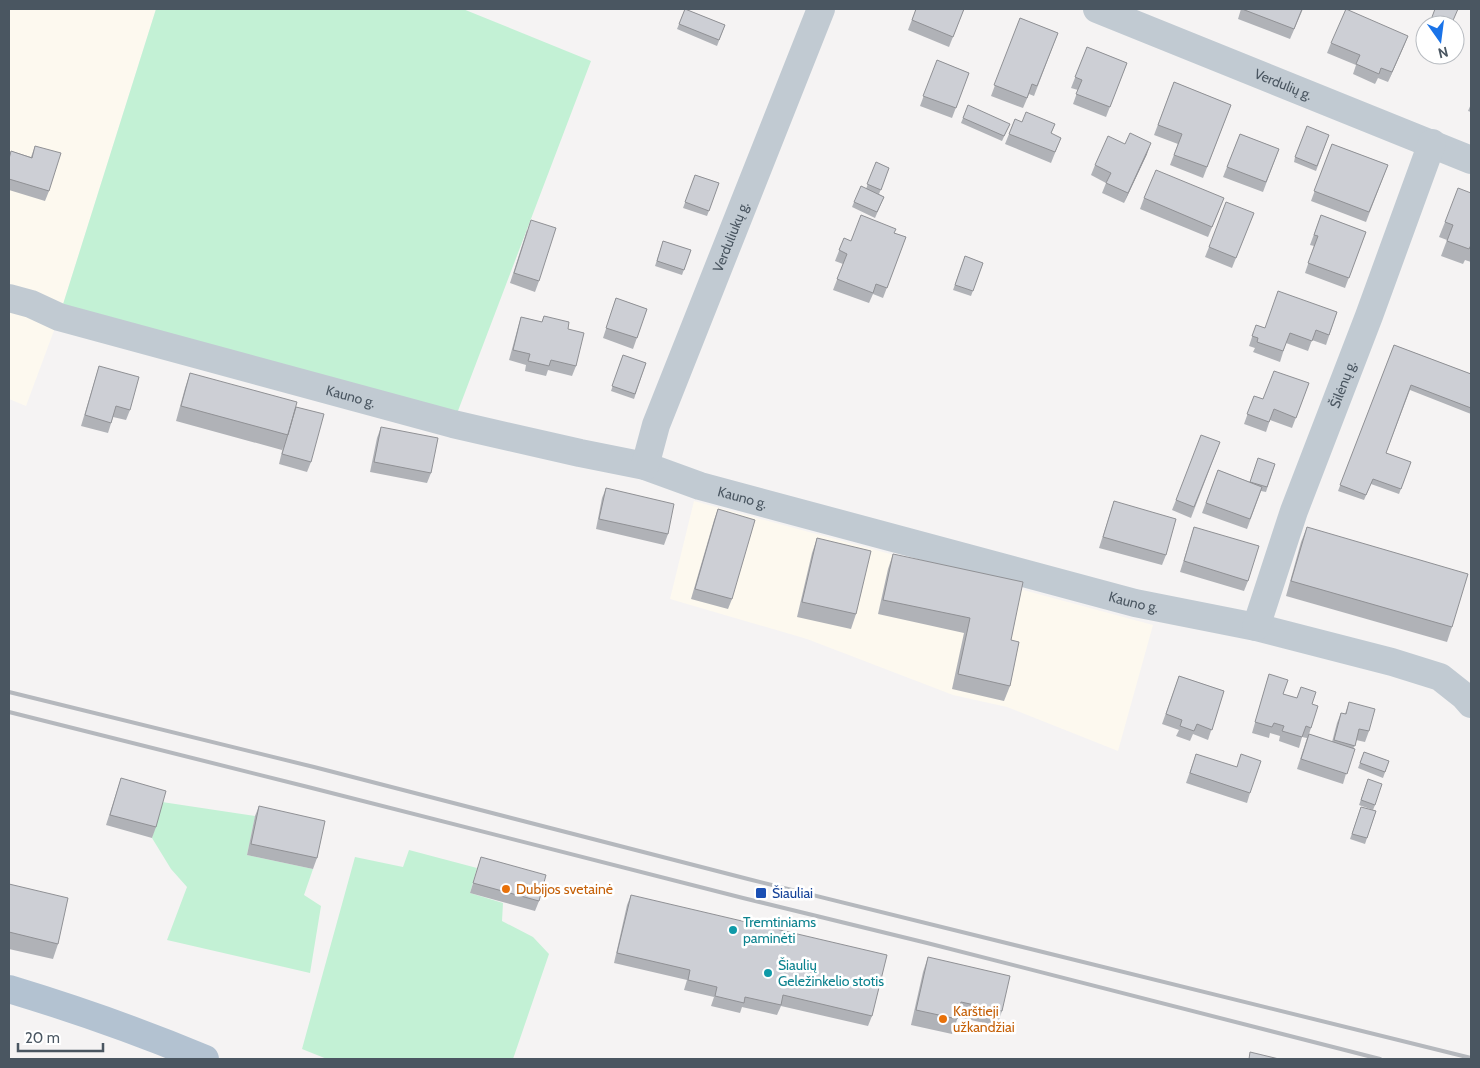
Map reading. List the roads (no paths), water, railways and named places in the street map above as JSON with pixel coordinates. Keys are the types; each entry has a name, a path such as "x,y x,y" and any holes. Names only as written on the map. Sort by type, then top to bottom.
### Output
{"main road":[{"path":"9,989 47,1000 151,1037 205,1059"}],"street":[{"name":"Verduliukų g.","path":"645,466 656,426 821,9"},
{"name":"Verdulių g.","path":"1097,9 1471,160"},
{"name":"Šilėnų g.","path":"1256,627 1294,511 1369,316 1432,143"},
{"name":"Kauno g.","path":"9,298 31,304 59,317 453,424 645,466 700,486 1135,603 1256,627 1384,660 1440,678 1464,696 1471,704"}],"railway":[{"path":"9,692 314,767 748,879 1471,1058"},
{"path":"9,712 1380,1059"}],"place":[{"name":"Dubijos svetainė","path":"506,889"},
{"name":"Šiauliai","path":"761,893"},
{"name":"Tremtiniams paminėti","path":"733,930"},
{"name":"Šiaulių Geležinkelio stotis","path":"768,973"},
{"name":"Karštieji užkandžiai","path":"943,1019"}]}
